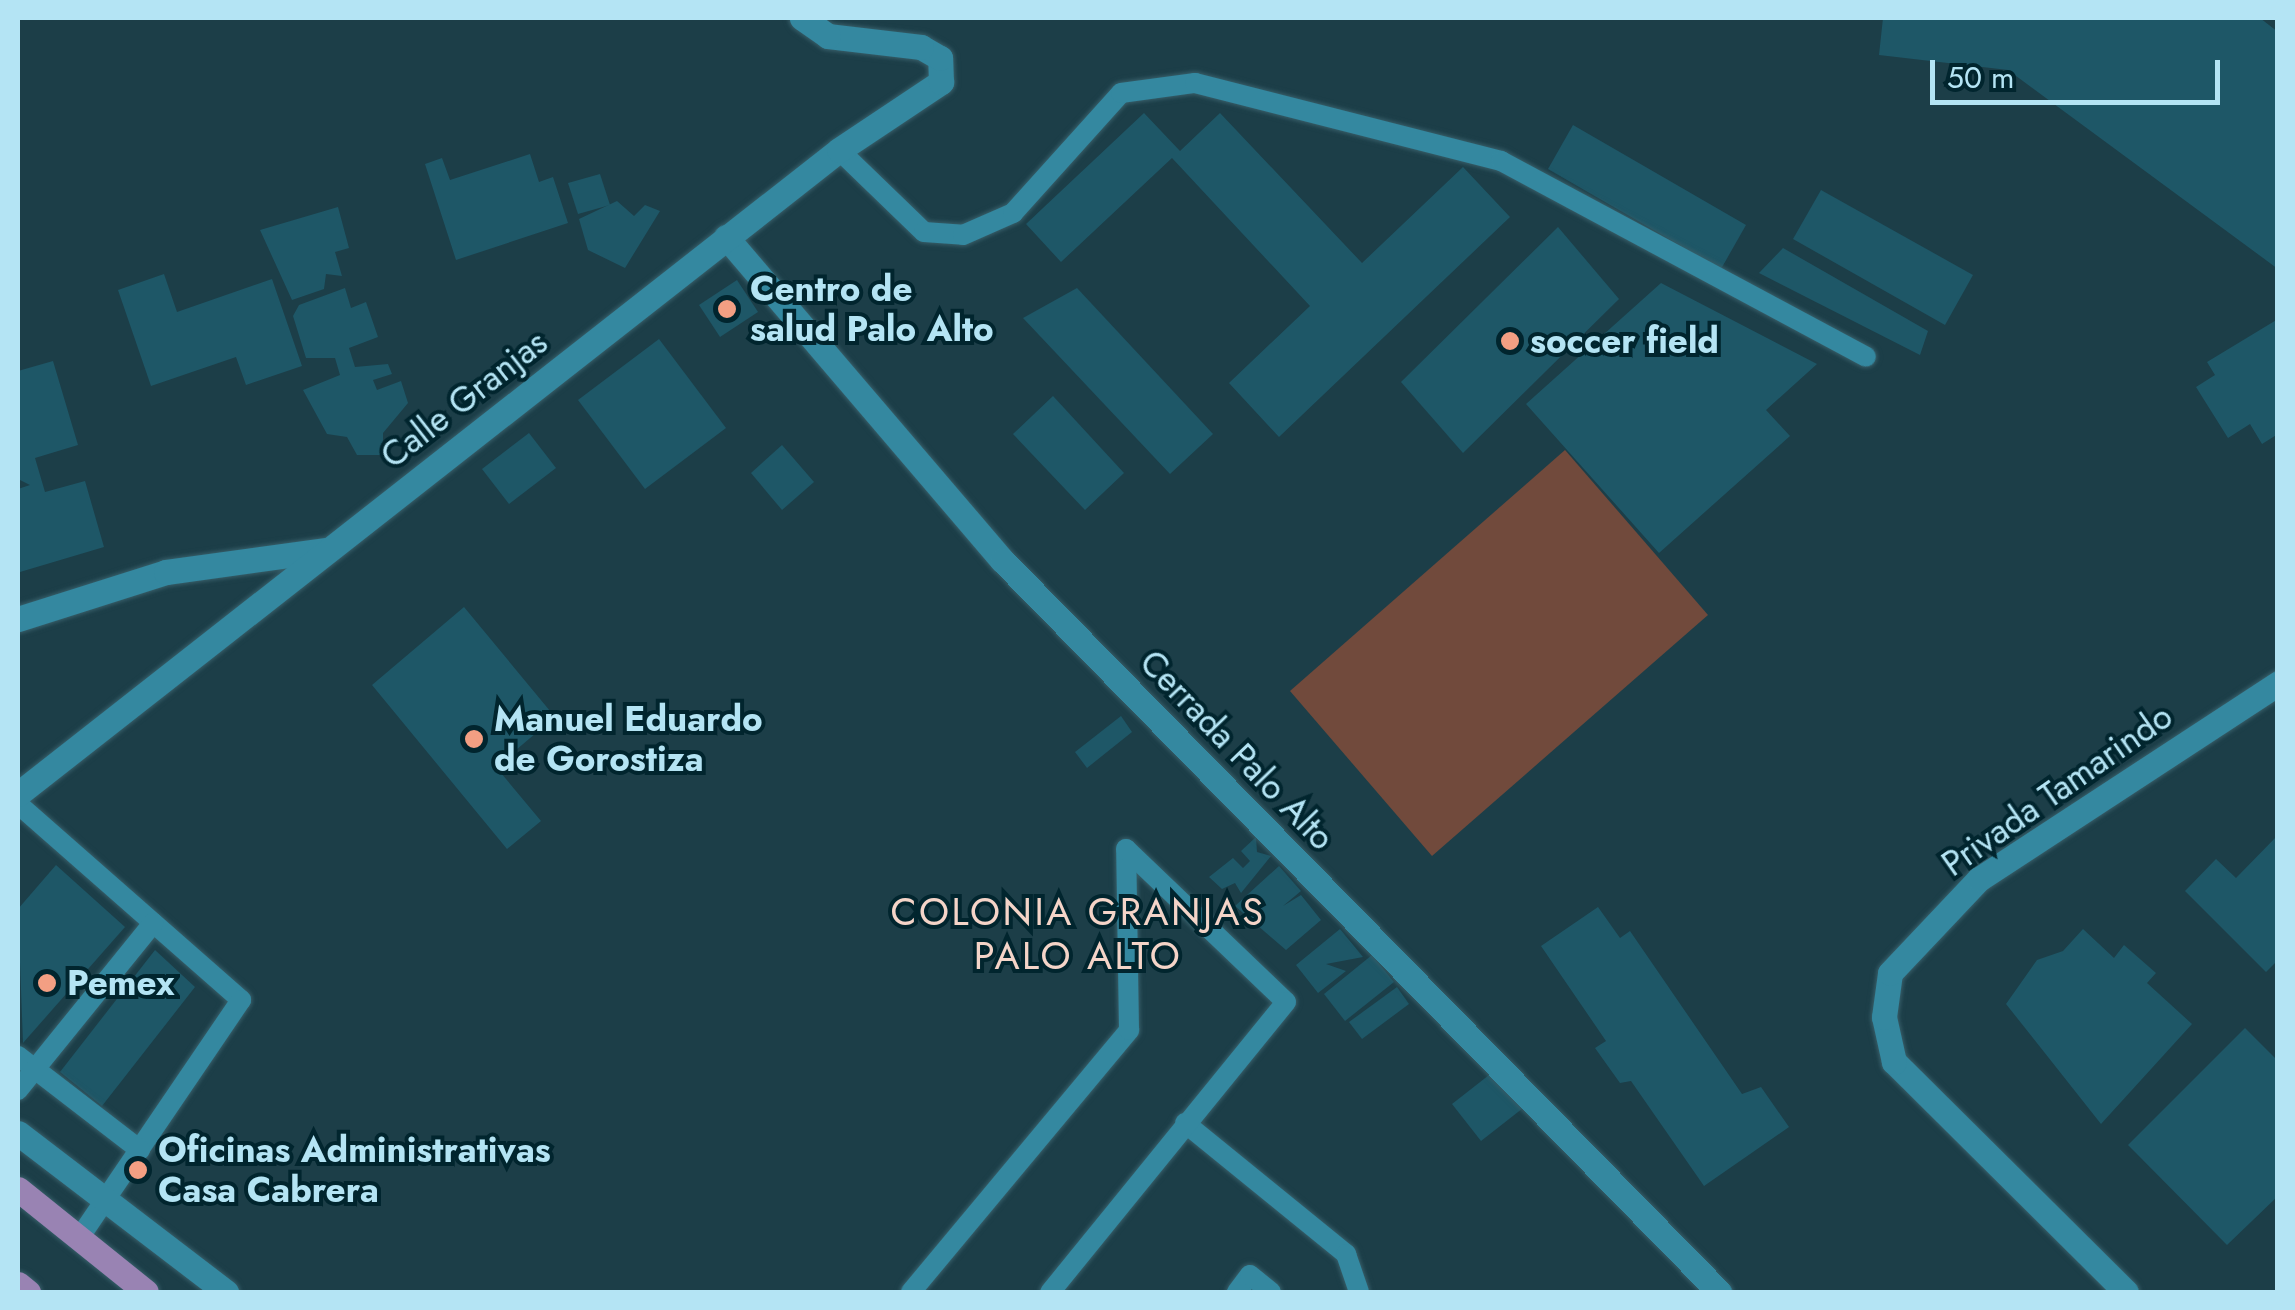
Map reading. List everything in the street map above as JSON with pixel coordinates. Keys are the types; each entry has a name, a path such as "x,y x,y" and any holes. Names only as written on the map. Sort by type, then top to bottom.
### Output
{"main road":[{"path":"18,1189 146,1292"},
{"path":"18,1284 28,1292"}],"street":[{"name":"Calle Granjas","path":"18,794 726,237 839,150 941,82 940,58 922,47 828,36 802,18"},
{"name":"Cerrada Palo Alto","path":"726,237 1002,560 1719,1292"},
{"path":"18,618 166,572 328,550"},
{"name":"Privada Tamarindo","path":"2126,1292 1894,1062 1884,1017 1890,973 1979,880 2278,683"},
{"path":"18,1133 226,1292"}],"lane":[{"path":"839,150 924,232 964,235 1013,213 1120,93 1195,83 1501,160 1866,357"},
{"path":"18,804 241,1000 79,1238"},
{"path":"911,1292 1129,1030 1126,849 1286,1002 1050,1292"},
{"path":"18,1090 154,923"},
{"path":"18,1056 140,1150"},
{"path":"1185,1123 1346,1254 1359,1292"},
{"path":"1237,1292 1250,1274 1271,1292"}],"shaded area":[{"path":"1565,450 1708,615 1432,856 1290,691"}],"building":[{"path":"1883,18 2260,18 2278,32 2278,269 2008,70 1879,55"},
{"path":"1144,113 1180,151 1220,113 1362,263 1463,167 1510,217 1279,437 1229,383 1310,306 1172,158 1061,262 1026,224"},
{"path":"1573,125 1746,225 1721,269 1548,169"},
{"path":"530,154 539,182 553,177 568,223 456,260 425,164 442,158 450,180"},
{"path":"600,174 610,205 578,214 568,183"},
{"path":"1821,190 1973,275 1945,325 1793,239"},
{"path":"617,201 634,216 645,205 660,211 625,268 588,250 579,219"},
{"path":"338,207 349,248 335,252 342,276 326,274 324,289 292,300 260,230"},
{"name":"soccer field","path":"1558,227 1619,299 1463,453 1401,382"},
{"path":"1783,248 1928,331 1920,355 1759,273"},
{"path":"164,274 177,312 272,279 302,366 246,385 236,357 151,386 118,290"},
{"name":"Centro de salud Palo Alto","path":"737,280 758,312 720,337 699,305"},
{"path":"1661,283 1817,364 1766,410 1790,436 1659,553 1526,404"},
{"path":"345,288 351,308 366,302 378,337 349,348 355,367 388,364 392,374 373,380 377,390 401,381 408,403 383,433 383,455 357,455 347,437 327,434 303,390 340,375 335,358 306,358 293,316 299,305"},
{"path":"1077,288 1213,434 1170,474 1023,318"},
{"path":"2278,319 2278,434 2262,444 2250,424 2228,438 2196,387 2215,375 2207,362"},
{"path":"659,339 726,428 645,489 578,400"},
{"path":"53,361 78,445 35,458 45,492 85,481 104,547 20,572 18,489 30,485 18,479 18,371"},
{"path":"1053,396 1124,473 1085,510 1013,434"},
{"path":"529,433 556,468 509,504 482,469"},
{"path":"782,445 814,482 782,510 751,473"},
{"path":"464,607 555,717 496,767 541,821 507,849 372,685"},
{"path":"1121,716 1132,732 1087,768 1075,752"},
{"path":"2278,835 2278,960 2266,972 2185,891 2216,859 2236,878"},
{"path":"1256,837 1257,852 1271,856 1241,893 1235,883 1222,889 1209,877 1233,858 1243,868 1250,861 1241,851"},
{"name":"Pemex","path":"56,865 125,927 23,1043 18,909"},
{"path":"1279,866 1301,891 1283,906 1301,895 1321,920 1286,950 1235,906"},
{"path":"1598,907 1620,938 1630,931 1742,1094 1761,1087 1789,1127 1704,1186 1631,1081 1620,1083 1595,1048 1606,1041 1541,946"},
{"path":"1340,929 1363,957 1326,964 1346,971 1318,993 1296,965"},
{"path":"2083,929 2114,958 2124,945 2156,973 2147,983 2192,1024 2101,1124 2006,1004 2037,960 2063,951"},
{"name":"Pemex","path":"155,950 195,987 102,1106 60,1072"},
{"path":"1372,955 1394,982 1345,1021 1324,994"},
{"path":"1397,987 1409,1004 1362,1039 1349,1022"},
{"path":"2245,1028 2278,1061 2278,1196 2227,1245 2128,1145"},
{"path":"1498,1068 1527,1105 1481,1141 1452,1104"}],"place":[{"name":"Centro de salud Palo Alto","path":"727,309"},
{"name":"soccer field","path":"1510,341"},
{"name":"Manuel Eduardo de Gorostiza","path":"474,739"},
{"name":"Pemex","path":"47,983"},
{"name":"Oficinas Administrativas Casa Cabrera","path":"138,1170"}],"district":[{"name":"COLONIA GRANJAS PALO ALTO","path":"1078,934"}]}
